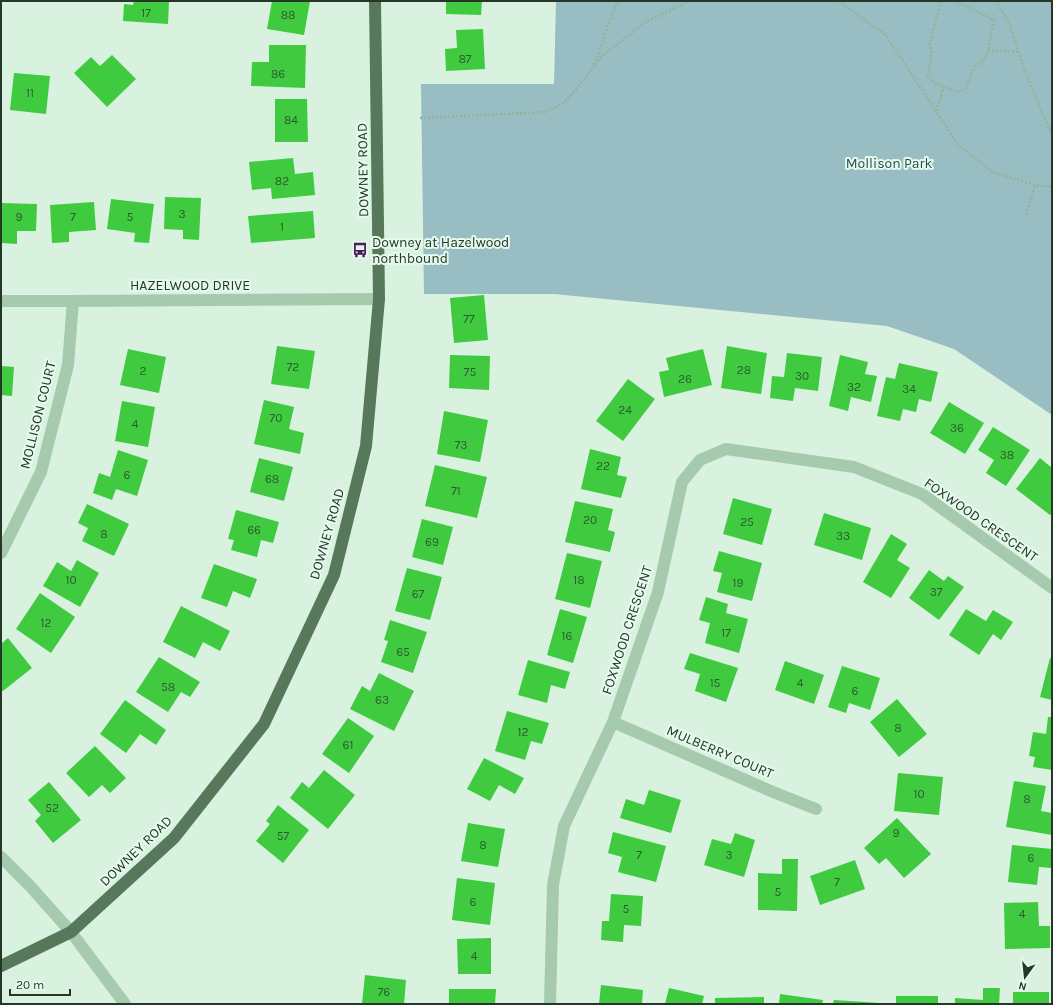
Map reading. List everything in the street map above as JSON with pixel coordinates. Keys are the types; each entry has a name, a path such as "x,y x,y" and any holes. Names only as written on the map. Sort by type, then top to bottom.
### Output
{"main road":[{"name":"DOWNEY ROAD","path":"1,966 71,932 174,838 264,724 334,575 366,446 379,299 375,1"}],"street":[{"name":"HAZELWOOD DRIVE","path":"1,301 379,299"},
{"name":"MOLLISON COURT","path":"1,553 41,472 68,365 73,301"},
{"name":"FOXWOOD CRESCENT","path":"550,1004 553,885 564,826 613,722 658,592 682,482 700,460 726,449 854,467 922,494 1052,588"},
{"name":"MULBERRY COURT","path":"613,722 773,792 816,809"},
{"path":"1,857 30,886 71,932 125,1004"}],"path":[{"path":"592,70 617,1"},
{"path":"420,118 546,112 564,104 602,56 644,23 689,1"},
{"path":"838,1 885,34 959,146 993,172 1036,185 1052,187"},
{"path":"941,1 930,46 932,51 928,76 934,83 958,92 966,88 975,66 984,61 988,50 994,20 956,1"},
{"path":"995,1 1010,24 1043,115 1052,134"},
{"path":"988,50 1019,52"},
{"path":"936,112 944,87"},
{"path":"1026,215 1036,185"}],"green space":[{"name":"Mollison Park","path":"556,1 1052,1 1052,415 954,349 887,326 554,294 424,294 421,84 554,84"}],"building":[{"path":"134,1 169,1 168,24 123,21 124,4 133,5"},
{"path":"272,1 310,1 304,35 267,29"},
{"path":"446,1 482,1 481,15 446,14"},
{"path":"483,29 485,69 446,71 445,49 457,48 456,30"},
{"path":"269,45 306,45 305,88 251,86 252,62 269,62"},
{"path":"112,55 136,79 107,107 74,73 91,57 100,66"},
{"path":"14,73 50,76 46,114 10,110"},
{"path":"275,99 307,99 308,142 275,142"},
{"path":"293,158 295,174 313,172 315,195 272,199 271,188 252,190 249,162"},
{"path":"165,197 201,198 199,240 183,239 183,230 164,229"},
{"path":"111,199 154,204 149,243 134,242 135,233 107,229"},
{"path":"94,202 96,230 69,232 69,242 52,243 50,205"},
{"path":"1,203 37,204 36,231 17,231 17,244 1,243"},
{"path":"313,211 315,238 251,243 248,216"},
{"path":"484,295 488,340 454,343 450,298"},
{"path":"277,346 315,351 309,389 271,384"},
{"path":"727,346 767,353 761,394 721,388"},
{"path":"128,349 166,357 159,393 120,385"},
{"path":"703,349 712,385 664,397 659,372 669,370 666,358"},
{"path":"787,353 822,357 818,391 795,388 793,401 770,398 772,376 784,377"},
{"path":"450,355 490,356 489,390 449,388"},
{"path":"840,355 868,362 865,374 877,376 871,402 851,397 848,411 829,406"},
{"path":"899,363 938,372 931,402 919,399 916,412 903,409 900,421 877,416 886,377 895,379"},
{"path":"1,366 14,367 12,396 1,395"},
{"path":"628,379 655,399 623,441 596,421"},
{"path":"264,400 294,407 289,429 304,433 300,454 254,444"},
{"path":"122,401 155,407 148,447 115,441"},
{"path":"949,402 984,423 965,454 930,433"},
{"path":"444,411 488,420 480,462 437,454"},
{"path":"993,427 1030,450 1006,486 986,473 994,460 978,450"},
{"path":"590,449 621,457 617,475 627,477 621,498 581,489"},
{"path":"118,450 148,460 137,496 116,489 112,500 93,493 99,473 110,477"},
{"path":"259,458 293,467 284,501 250,492"},
{"path":"1040,458 1052,468 1052,513 1050,515 1016,489"},
{"path":"435,465 487,477 477,518 425,506"},
{"path":"733,498 772,509 762,545 723,534"},
{"path":"575,501 613,509 608,530 615,532 610,552 565,542"},
{"path":"87,504 129,524 114,556 82,541 88,528 78,523"},
{"path":"236,510 279,522 273,543 261,540 257,557 231,550 234,540 228,539"},
{"path":"824,513 871,528 862,560 814,545"},
{"path":"422,519 453,527 443,565 412,557"},
{"path":"891,534 907,544 897,560 910,568 891,598 863,582"},
{"path":"719,551 762,563 752,601 717,592 722,573 713,571"},
{"path":"567,553 602,561 590,608 555,599"},
{"path":"77,560 99,573 80,607 43,586 57,562 71,571"},
{"path":"214,564 257,579 250,598 233,591 227,607 201,598"},
{"path":"407,568 442,577 430,620 395,611"},
{"path":"929,570 944,581 948,576 964,587 939,620 909,598"},
{"path":"40,593 75,617 51,653 16,629"},
{"path":"706,597 728,604 726,613 748,619 739,653 705,643 710,623 699,620"},
{"path":"181,606 230,631 220,651 203,642 195,658 163,642"},
{"path":"560,609 587,617 573,663 547,655"},
{"path":"966,609 986,621 993,610 1013,622 1001,640 993,634 979,655 949,635"},
{"path":"390,620 427,632 413,673 381,662 388,641 384,640"},
{"path":"8,638 32,668 3,691 1,689 1,644"},
{"path":"690,653 738,668 726,702 695,691 700,674 684,669"},
{"path":"159,657 200,682 190,697 181,692 168,712 136,692"},
{"path":"1050,658 1052,659 1052,700 1040,697"},
{"path":"528,660 570,672 565,689 551,685 547,703 518,695"},
{"path":"785,661 824,675 814,704 775,690"},
{"path":"842,666 880,678 870,710 849,703 846,713 828,707"},
{"path":"379,673 414,691 394,731 350,709 362,686 370,691"},
{"path":"897,699 927,734 899,757 870,722"},
{"path":"125,700 166,730 156,745 140,734 126,753 100,734"},
{"path":"507,711 549,723 542,744 531,741 525,760 495,751"},
{"path":"1048,717 1052,717 1052,770 1033,767 1035,757 1029,756 1033,732 1046,734"},
{"path":"348,718 374,736 349,773 322,754"},
{"path":"95,746 126,778 110,793 102,785 89,797 66,773"},
{"path":"484,758 524,778 515,794 499,785 490,801 467,789"},
{"path":"324,770 355,795 328,829 290,798 302,782 309,788"},
{"path":"898,773 943,777 939,815 894,811"},
{"path":"1014,781 1046,786 1041,811 1052,813 1052,835 1006,827"},
{"path":"49,782 81,820 53,843 35,821 41,815 28,800"},
{"path":"649,790 681,800 671,833 620,818 626,799 644,805"},
{"path":"278,805 309,830 283,863 256,841 270,824 266,821"},
{"path":"897,818 931,854 904,878 886,858 879,864 864,848"},
{"path":"468,823 505,829 498,867 461,861"},
{"path":"613,832 666,846 656,882 618,872 622,857 608,853"},
{"path":"735,833 755,840 744,877 704,865 712,839 731,844"},
{"path":"1012,845 1052,849 1052,868 1039,867 1037,885 1008,882"},
{"path":"782,859 798,859 797,911 758,910 758,873 782,874"},
{"path":"855,860 865,889 820,905 810,876"},
{"path":"457,878 495,883 490,925 452,920"},
{"path":"611,894 643,896 641,926 624,925 623,942 601,940 602,921 609,921"},
{"path":"1038,902 1039,926 1050,926 1050,948 1005,949 1004,903"},
{"path":"491,938 491,974 458,974 457,939"},
{"path":"365,975 406,980 404,1004 362,1004"},
{"path":"601,985 643,990 642,1004 599,1004"},
{"path":"669,988 704,996 702,1004 665,1004"},
{"path":"983,988 1000,988 999,1004 955,1004 955,998 983,1000"},
{"path":"449,989 496,989 495,1004 449,1004"},
{"path":"1013,992 1049,992 1049,1004 1013,1004"},
{"path":"780,994 823,1000 822,1004 779,1004"},
{"path":"896,996 938,996 938,1004 896,1004"},
{"path":"764,997 764,1004 715,1004 715,998"},
{"path":"834,1000 880,1003 833,1004"}],"place":[{"name":"Downey at Hazelwood northbound","path":"360,250"}]}
